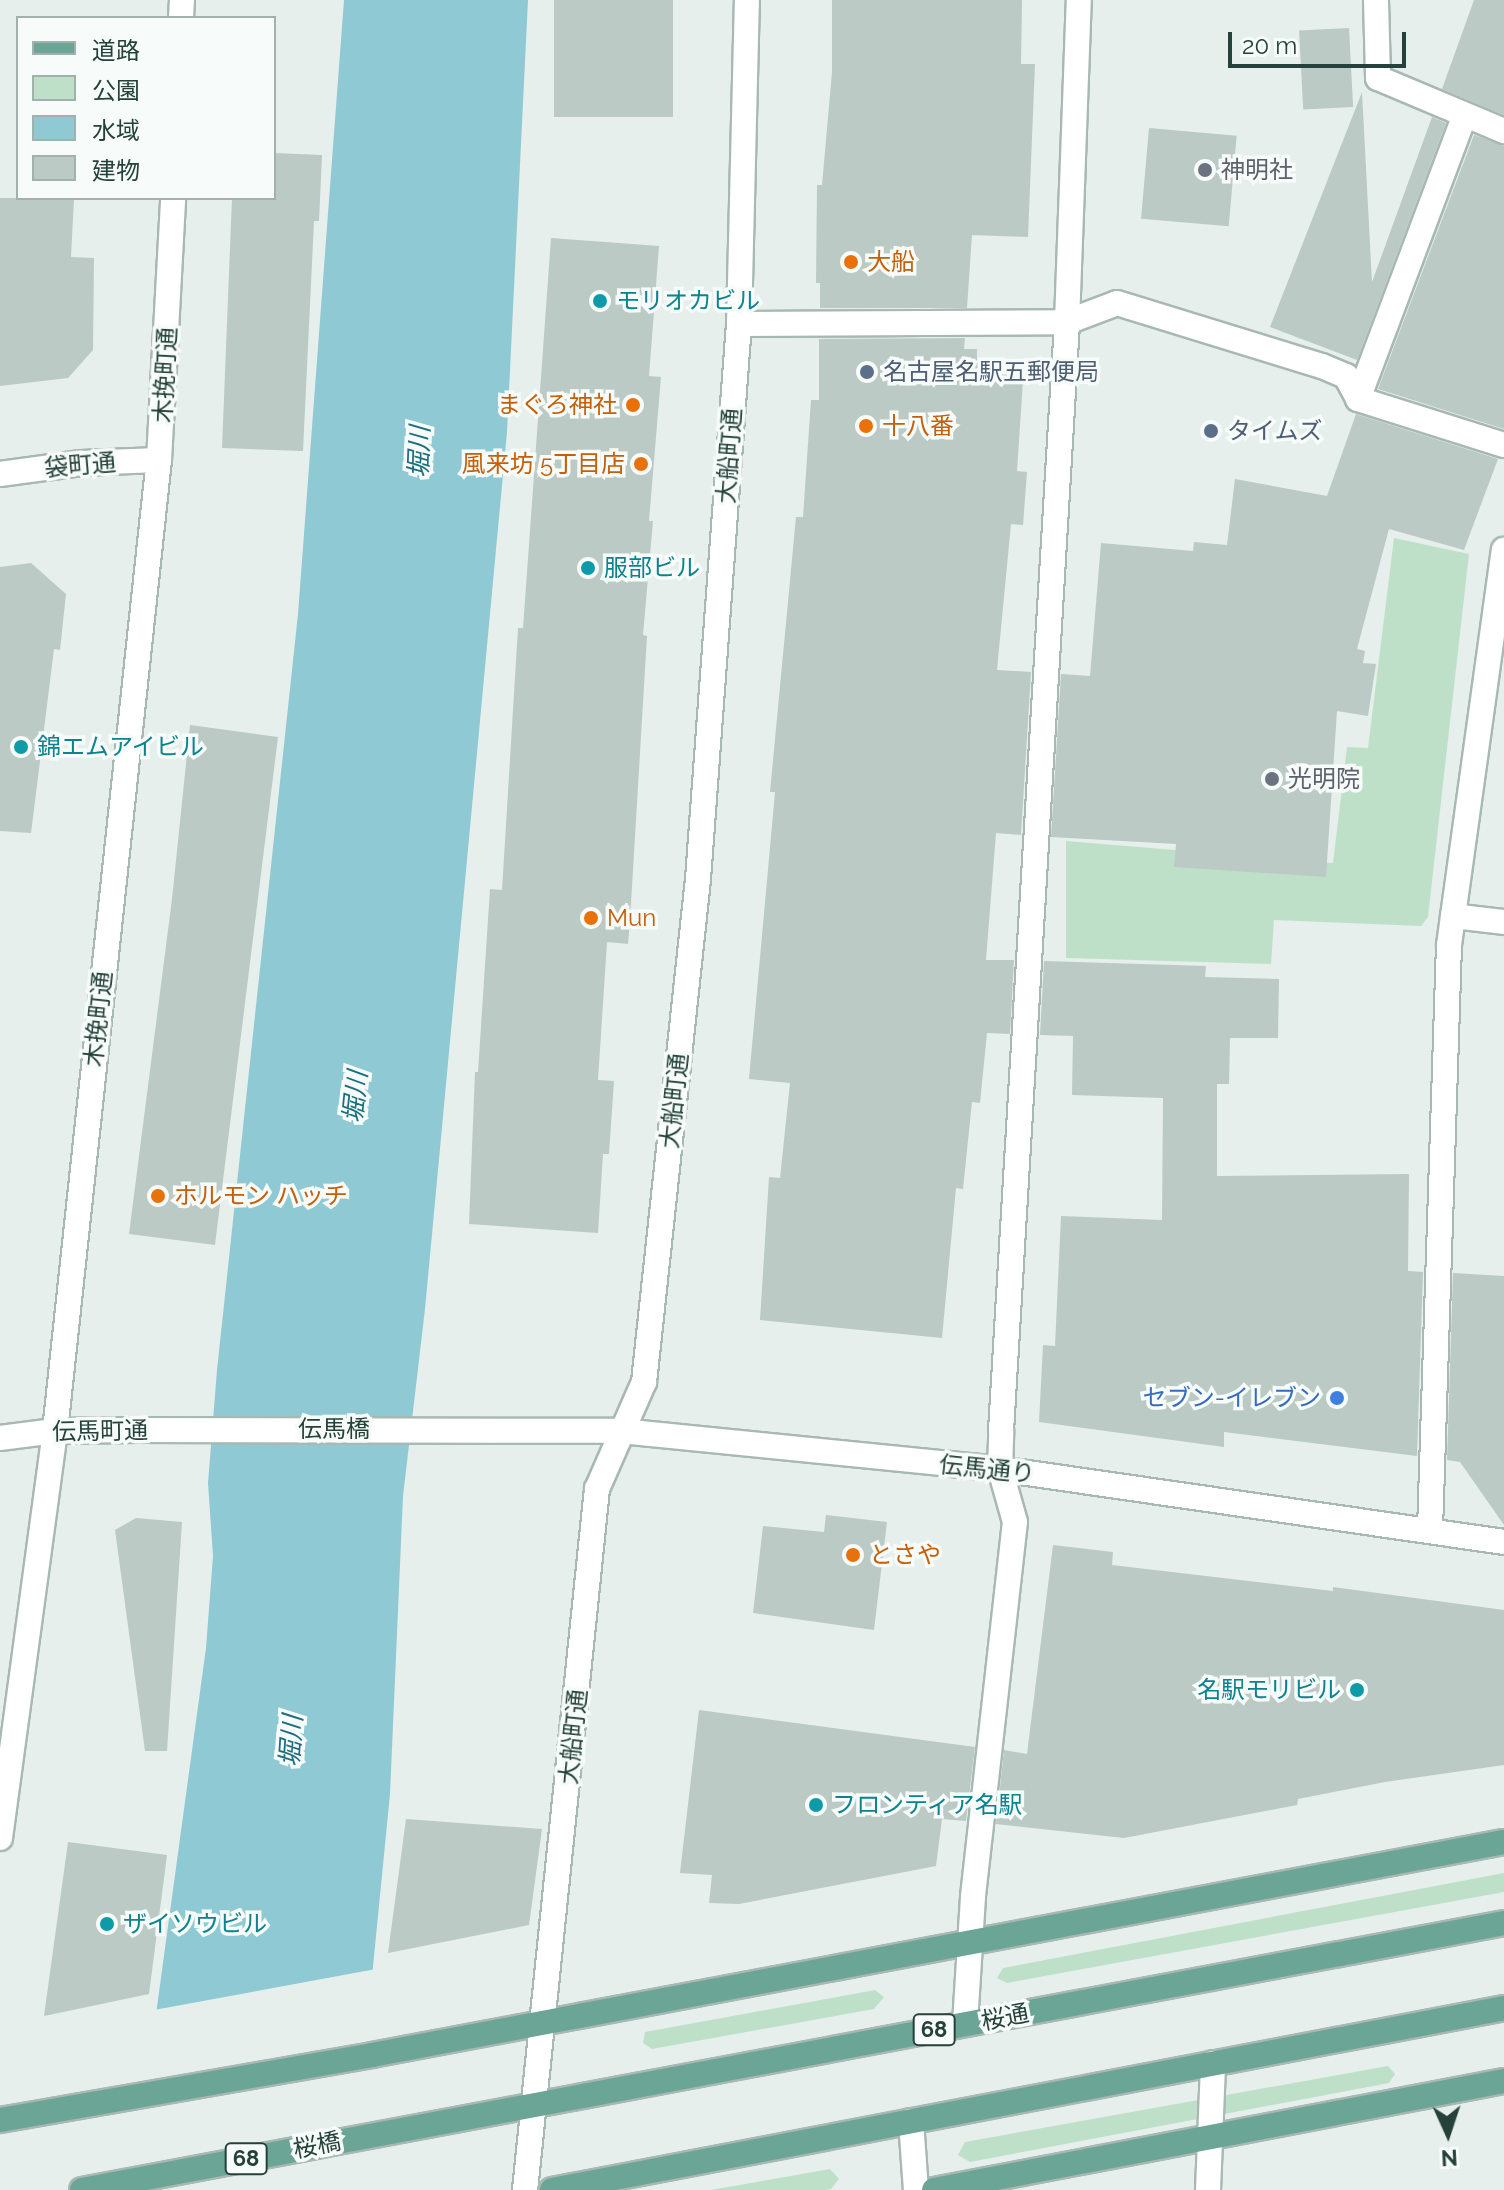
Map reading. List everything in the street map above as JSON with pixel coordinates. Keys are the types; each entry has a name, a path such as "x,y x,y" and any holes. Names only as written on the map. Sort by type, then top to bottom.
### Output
{"main road":[{"path":"0,2120 372,2055 1504,1842"},
{"name":"桜通","path":"364,2136 1504,1923"},
{"path":"552,2190 1504,2008"},
{"path":"934,2190 1504,2081"},
{"name":"桜橋","path":"82,2190 364,2136"}],"street":[{"name":"大船町通","path":"525,2190 545,2021 597,1489 644,1382 698,879 739,324 747,0"},
{"path":"965,2024 970,1941 1015,1522 1000,1469 1067,322 1079,0"},
{"path":"1376,0 1378,78 1504,131"},
{"path":"1358,399 1465,115"},
{"name":"木挽町通","path":"0,1838 55,1431 159,460 173,200"},
{"path":"739,324 1067,322 1117,303 1322,366 1346,376 1358,399 1504,445"},
{"name":"袋町通","path":"0,474 81,463 159,460"},
{"path":"1430,1530 1449,945 1504,550"},
{"path":"1453,916 1504,922"},
{"name":"伝馬通り","path":"467,1428 620,1431 1000,1469 1504,1542"},
{"name":"伝馬橋","path":"201,1430 467,1428"},
{"name":"伝馬町通","path":"0,1438 55,1431 201,1430"},
{"path":"1208,2190 1213,2063"},
{"path":"911,2121 916,2190"}],"green space":[{"path":"1394,538 1469,554 1428,917 1421,926 1274,920 1271,964 1066,958 1066,841 1333,863 1347,747 1368,748"},
{"path":"1504,1873 1504,1892 1007,1983 997,1978 1003,1968"},
{"path":"875,1990 884,1997 874,2009 652,2049 643,2043 645,2032"},
{"path":"1388,2066 1395,2074 1389,2083 970,2162 958,2155 965,2142"},
{"path":"830,2169 839,2179 831,2189 711,2190"}],"water":[{"name":"堀川","path":"344,0 528,0 507,432 425,1309 403,1496 390,1794 351,2190 132,2190 206,1648 213,1556 208,1483 217,1370 298,614"}],"pier":[{"path":"376,1969 355,2190 128,2190 154,2010"}],"building":[{"path":"554,0 673,0 673,117 554,117"},
{"path":"832,0 1022,0 1021,64 1035,64 1028,237 972,235 967,308 820,308 820,283 816,283 817,185 822,185 832,72"},
{"path":"1474,0 1504,0 1504,115 1442,89"},
{"path":"1349,28 1353,107 1303,110 1299,31"},
{"path":"1362,92 1372,282 1432,117 1446,123 1357,360 1270,327"},
{"path":"1149,128 1237,136 1229,226 1141,219"},
{"path":"1474,135 1504,146 1504,429 1378,389"},
{"path":"276,153 322,155 319,221 314,221 303,451 222,448 232,200 276,200"},
{"path":"0,198 74,200 71,257 94,258 93,350 68,378 0,386"},
{"path":"551,238 659,246 649,376 661,377 649,521 653,521 643,635 647,636 630,920 628,944 607,942 598,1080 614,1081 609,1154 603,1154 598,1233 469,1224 475,1072 478,1072 490,889 502,890 518,628 523,628"},
{"path":"965,338 964,349 977,349 977,362 1024,365 1017,471 1027,472 1023,525 1011,524 997,670 1031,672 1021,835 996,833 986,960 1014,960 1010,1034 987,1033 980,1103 972,1102 963,1189 956,1188 942,1338 760,1320 769,1177 780,1178 790,1083 749,1079 775,792 770,792 796,517 803,517 811,400 819,400 819,339"},
{"path":"1356,414 1498,459 1464,550 1389,529 1357,649 1365,651 1363,663 1376,664 1368,716 1337,711 1326,877 1174,867 1176,844 1051,837 1061,674 1090,676 1101,543 1193,551 1194,542 1227,545 1235,479 1327,496"},
{"path":"31,563 66,594 60,650 54,649 31,833 0,831 0,567"},
{"path":"190,725 278,737 215,1245 129,1234 172,899"},
{"path":"1044,961 1206,966 1205,977 1279,979 1278,1038 1230,1038 1229,1084 1217,1084 1217,1176 1409,1174 1408,1271 1423,1272 1417,1456 1224,1432 1224,1447 1039,1422 1043,1345 1055,1346 1061,1216 1162,1220 1163,1098 1072,1095 1073,1036 1040,1035"},
{"path":"1453,1273 1504,1276 1504,1525 1460,1462 1447,1460"},
{"path":"826,1515 887,1522 874,1630 753,1613 763,1526 824,1532"},
{"path":"136,1518 182,1522 167,1751 145,1751 115,1530"},
{"path":"1053,1545 1113,1552 1112,1565 1333,1591 1333,1587 1504,1610 1504,1765 1385,1782 1298,1799 1297,1805 1124,1838 996,1824 1004,1750 1027,1754"},
{"name":"フロンティア名駅","path":"699,1710 975,1747 966,1821 942,1819 936,1866 739,1904 709,1903 712,1875 680,1873"},
{"path":"406,1819 542,1829 529,1925 388,1953"},
{"name":"ザイソウビル","path":"68,1842 167,1855 149,1994 44,2016"}],"place":[{"name":"神明社","path":"1205,170"},
{"name":"大船","path":"851,262"},
{"name":"モリオカビル","path":"600,301"},
{"name":"名古屋名駅五郵便局","path":"867,372"},
{"name":"まぐろ神社","path":"633,405"},
{"name":"十八番","path":"866,426"},
{"name":"タイムズ","path":"1211,431"},
{"name":"風来坊 5丁目店","path":"641,464"},
{"name":"服部ビル","path":"588,568"},
{"name":"錦エムアイビル","path":"21,747"},
{"name":"光明院","path":"1272,779"},
{"name":"Mun","path":"591,918"},
{"name":"ホルモン ハッチ","path":"158,1196"},
{"name":"セブン-イレブン","path":"1337,1398"},
{"name":"とさや","path":"853,1555"},
{"name":"名駅モリビル","path":"1357,1690"},
{"name":"フロンティア名駅","path":"816,1805"},
{"name":"ザイソウビル","path":"107,1924"}]}
